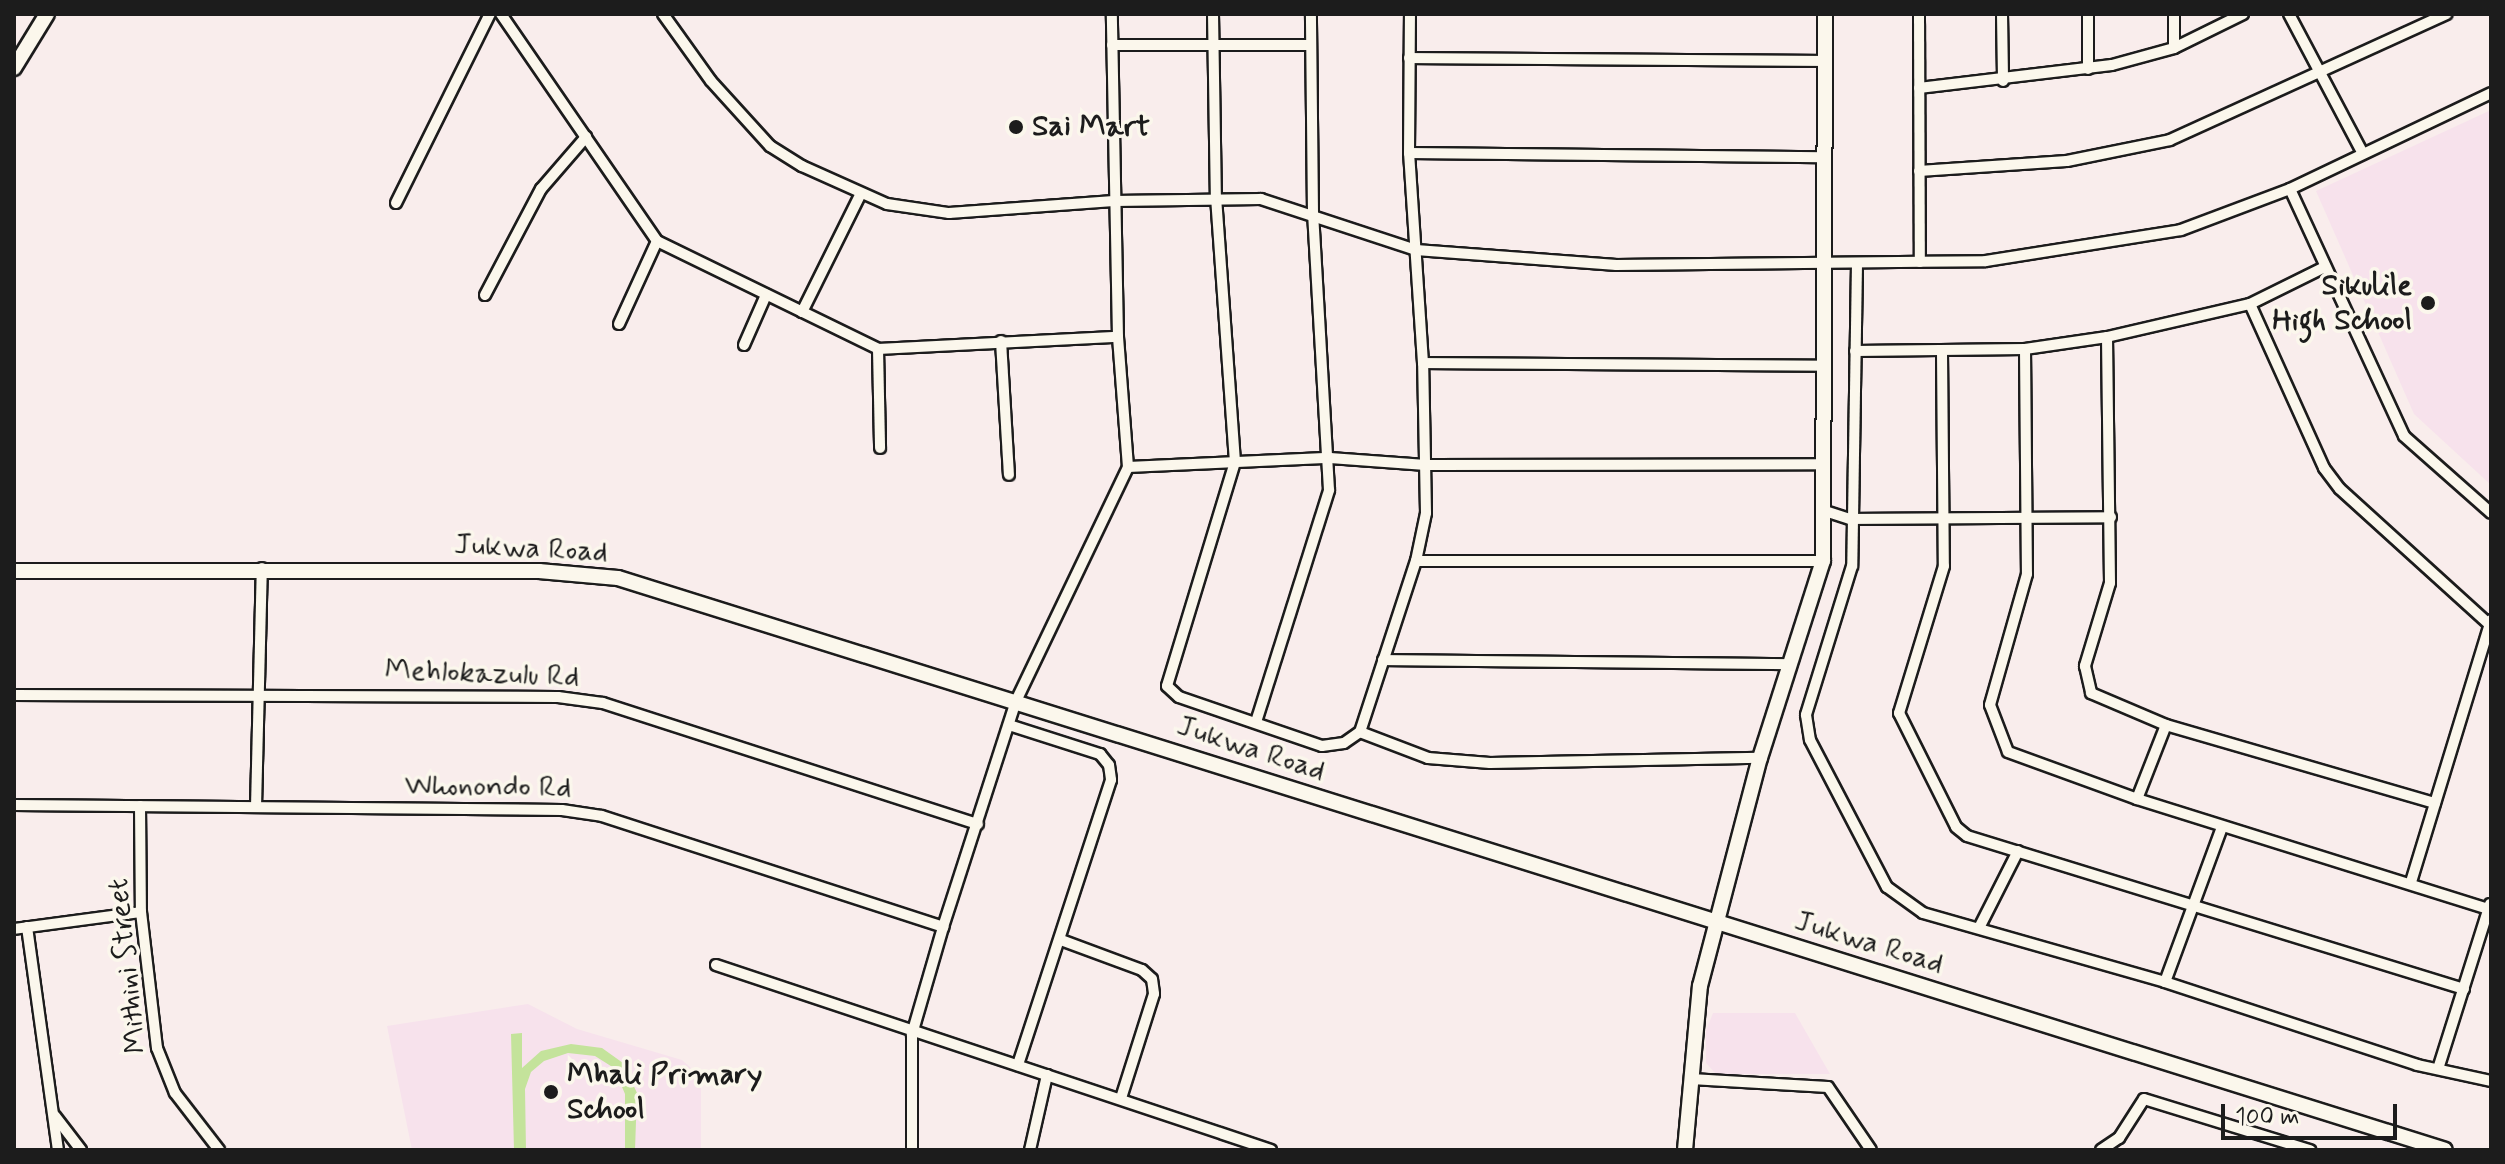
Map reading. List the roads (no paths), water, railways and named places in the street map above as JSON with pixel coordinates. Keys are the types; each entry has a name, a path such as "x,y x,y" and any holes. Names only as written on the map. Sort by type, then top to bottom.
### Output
{"street":[{"path":"14,68 47,14"},
{"path":"396,203 490,14"},
{"path":"501,14 657,241 878,349 1118,337"},
{"path":"663,14 770,146 860,195 949,213 1114,201 1216,197 1261,199 1313,213 1416,250 1616,265 1920,262 2056,254 2169,233 2290,189 2491,93"},
{"path":"671,27 677,14"},
{"path":"912,1150 912,1034 943,927 1016,701 1128,467 1118,337 1112,14"},
{"path":"1213,14 1216,197 1235,462 1167,686 1179,697 1322,746 1344,743 1360,732 1416,561 1426,513 1423,363 1409,153 1410,14"},
{"path":"1256,722 1324,516 1330,458 1313,213 1311,14"},
{"path":"1685,1150 1700,986 1760,758 1823,561 1825,14"},
{"path":"1919,14 1920,262"},
{"path":"2002,14 2003,81"},
{"path":"2088,14 2088,69"},
{"path":"2174,14 2174,48"},
{"path":"1919,88 2003,81 2088,69 2174,48 2243,14"},
{"path":"2289,14 2362,152"},
{"path":"1919,171 2067,161 2170,140 2249,108 2318,71 2447,14"},
{"path":"1112,45 1311,45"},
{"path":"1409,58 1824,61"},
{"path":"485,295 541,189 586,137"},
{"path":"1409,153 1823,157"},
{"path":"2290,189 2404,436 2491,513"},
{"path":"802,312 860,195"},
{"path":"619,324 657,241"},
{"path":"1857,264 1850,519 1852,566 1807,703 1810,740 1887,887 1923,913 1980,926 2438,1069 2491,1081"},
{"path":"1855,351 1942,353 2025,349 2107,337 2250,304 2325,267"},
{"path":"744,345 766,295"},
{"path":"2250,304 2324,468 2340,489 2490,622 2411,882"},
{"path":"2107,337 2111,517 2109,592 2085,680 2091,693 2166,725 2435,803"},
{"path":"1001,341 1009,475"},
{"path":"878,349 880,448"},
{"path":"2025,349 2027,574 1990,715 2013,756 2222,827 2490,905 2438,1069"},
{"path":"1942,353 1944,570 1899,707 1900,721 1956,827 1967,836 2464,989"},
{"path":"1423,363 1824,366"},
{"path":"1128,467 1330,458 1426,465 1824,464"},
{"path":"1825,511 1850,519 2111,517"},
{"path":"1416,561 1823,561"},
{"path":"256,807 262,568"},
{"name":"Jukwa Road","path":"14,571 262,568 539,571 618,578 2445,1150"},
{"path":"1383,660 1791,664"},
{"name":"Mehlokazulu Rd","path":"14,695 260,693 558,697 603,703 978,824"},
{"path":"1009,725 1100,754 1109,765 1111,780 1018,1065"},
{"path":"2137,799 2166,725"},
{"path":"1360,732 1428,758 1490,763 1760,758"},
{"name":"Whonondo Rd","path":"14,805 562,810 602,816 943,927"},
{"name":"Mithini Street","path":"140,806 141,912 163,1070 219,1150"},
{"path":"2165,982 2222,827"},
{"path":"1980,926 2018,851"},
{"path":"14,929 141,912"},
{"path":"27,927 58,1150"},
{"path":"1061,940 1142,970 1152,979 1154,994 1121,1098"},
{"path":"716,965 912,1034 1121,1098 1253,1147 1271,1150"},
{"path":"1030,1150 1047,1075"},
{"path":"1691,1079 1828,1087 1871,1150"},
{"path":"2101,1150 2119,1138 2144,1099 2310,1150"},
{"path":"54,1114 81,1150"},
{"path":"2263,1150 2271,1138"}],"place":[{"name":"Sai Mart","path":"1016,127"},
{"name":"Sikulile High School","path":"2428,303"},
{"name":"Mhali Primary School","path":"551,1092"}]}
